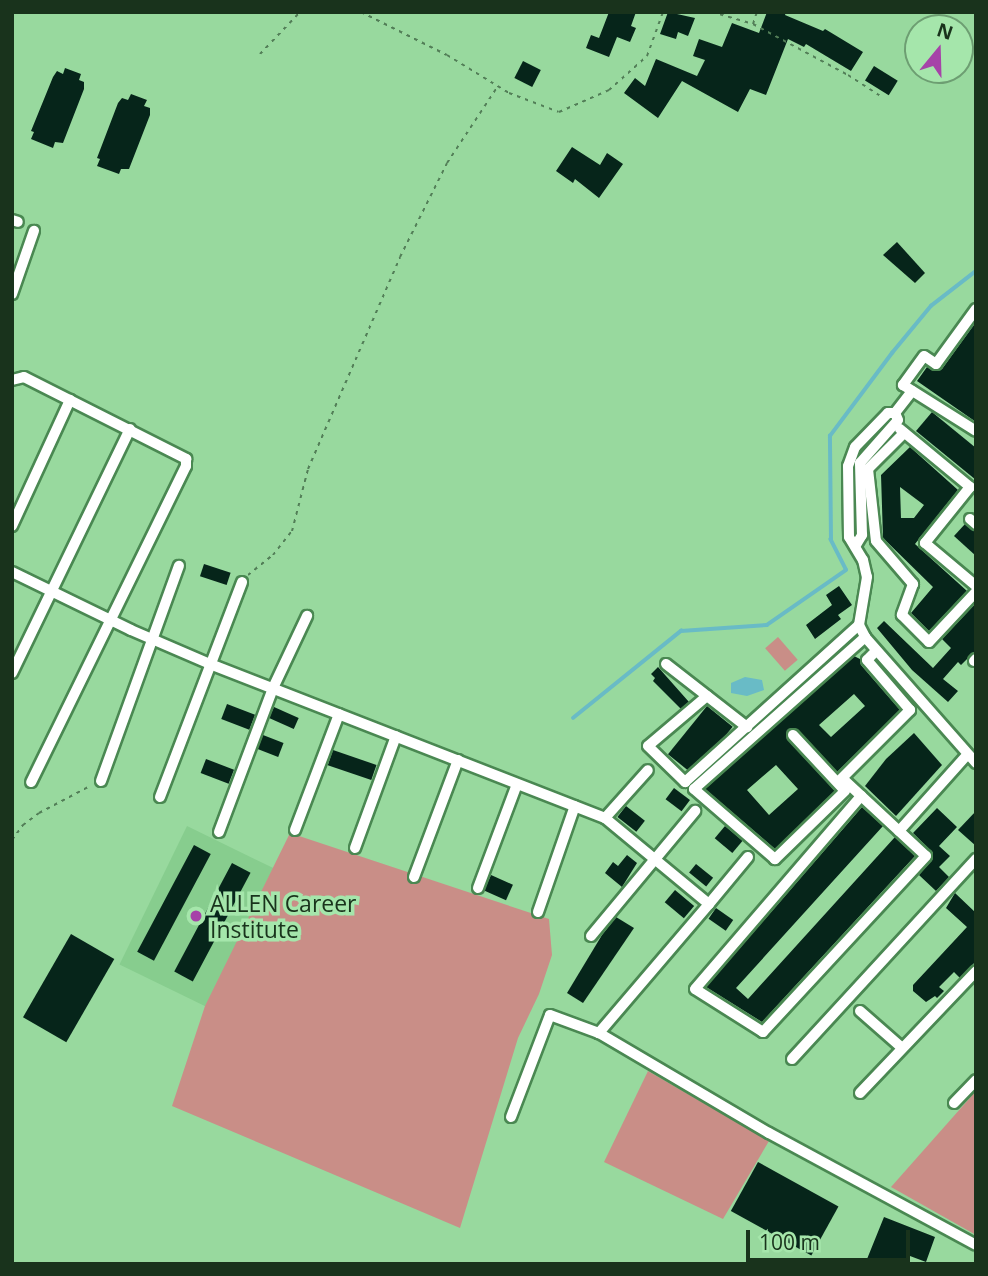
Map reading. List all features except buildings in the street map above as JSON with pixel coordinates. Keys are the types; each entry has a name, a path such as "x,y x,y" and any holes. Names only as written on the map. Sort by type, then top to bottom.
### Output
{"street":[{"path":"12,294 34,231"},
{"path":"976,309 936,364 924,356 903,385 976,431"},
{"path":"12,380 18,376 24,377 181,454 186,459 186,466 31,782"},
{"path":"895,413 912,391"},
{"path":"12,526 70,400"},
{"path":"895,413 888,413 850,457 849,537 856,545 867,577 859,625 876,651 976,763"},
{"path":"856,545 862,535 860,463 898,420 895,413"},
{"path":"894,425 904,433 970,486 925,543 976,589 929,642 902,615 913,584 876,541 868,469 904,433"},
{"path":"12,674 130,429"},
{"path":"100,781 178,566"},
{"path":"12,572 110,620 210,664 605,818 709,904"},
{"path":"160,797 242,582"},
{"path":"219,832 272,688 307,616"},
{"path":"707,696 648,746 685,782 859,625"},
{"path":"840,781 845,791 775,859 694,789 865,637"},
{"path":"840,781 910,710 867,660 876,651"},
{"path":"666,664 747,727"},
{"path":"295,830 339,714"},
{"path":"793,735 840,781 862,796 926,856 763,1032 695,989 862,796"},
{"path":"355,848 396,736"},
{"path":"899,831 967,755"},
{"path":"414,877 458,761"},
{"path":"605,818 648,770"},
{"path":"478,888 517,783"},
{"path":"538,912 575,806"},
{"path":"591,936 657,860 695,811"},
{"path":"598,1033 748,857"},
{"path":"792,1059 976,859"},
{"path":"860,1093 976,971"},
{"path":"860,1011 901,1048"},
{"path":"510,1117 550,1015 598,1033 769,1133 976,1245"},
{"path":"954,1103 976,1080"}],"path":[{"path":"260,54 300,12"},
{"path":"361,12 447,55 498,86 559,112 609,90 647,56 663,12"},
{"path":"712,12 752,24 848,75 882,97"},
{"path":"752,24 757,12"},
{"path":"242,582 273,555 292,531 308,469 411,233 447,163 498,86"},
{"path":"12,840 23,825 39,813 100,781"}],"shaded area":[{"path":"778,637 798,660 785,671 765,648"},
{"name":"ALLEN Career Institute","path":"187,826 273,868 206,1006 119,964"},
{"path":"290,833 549,919 552,955 539,994 518,1038 460,1228 172,1106 205,1006"},
{"path":"648,1071 769,1141 723,1219 604,1162"},
{"path":"976,1091 976,1235 891,1187"}],"water":[{"path":"745,677 762,680 764,690 747,696 731,693 731,683"}],"waterway":[{"path":"573,718 681,631 767,625 846,570 831,540 830,436 931,306 976,271"}],"place":[{"name":"ALLEN Career Institute","path":"196,916"}]}
